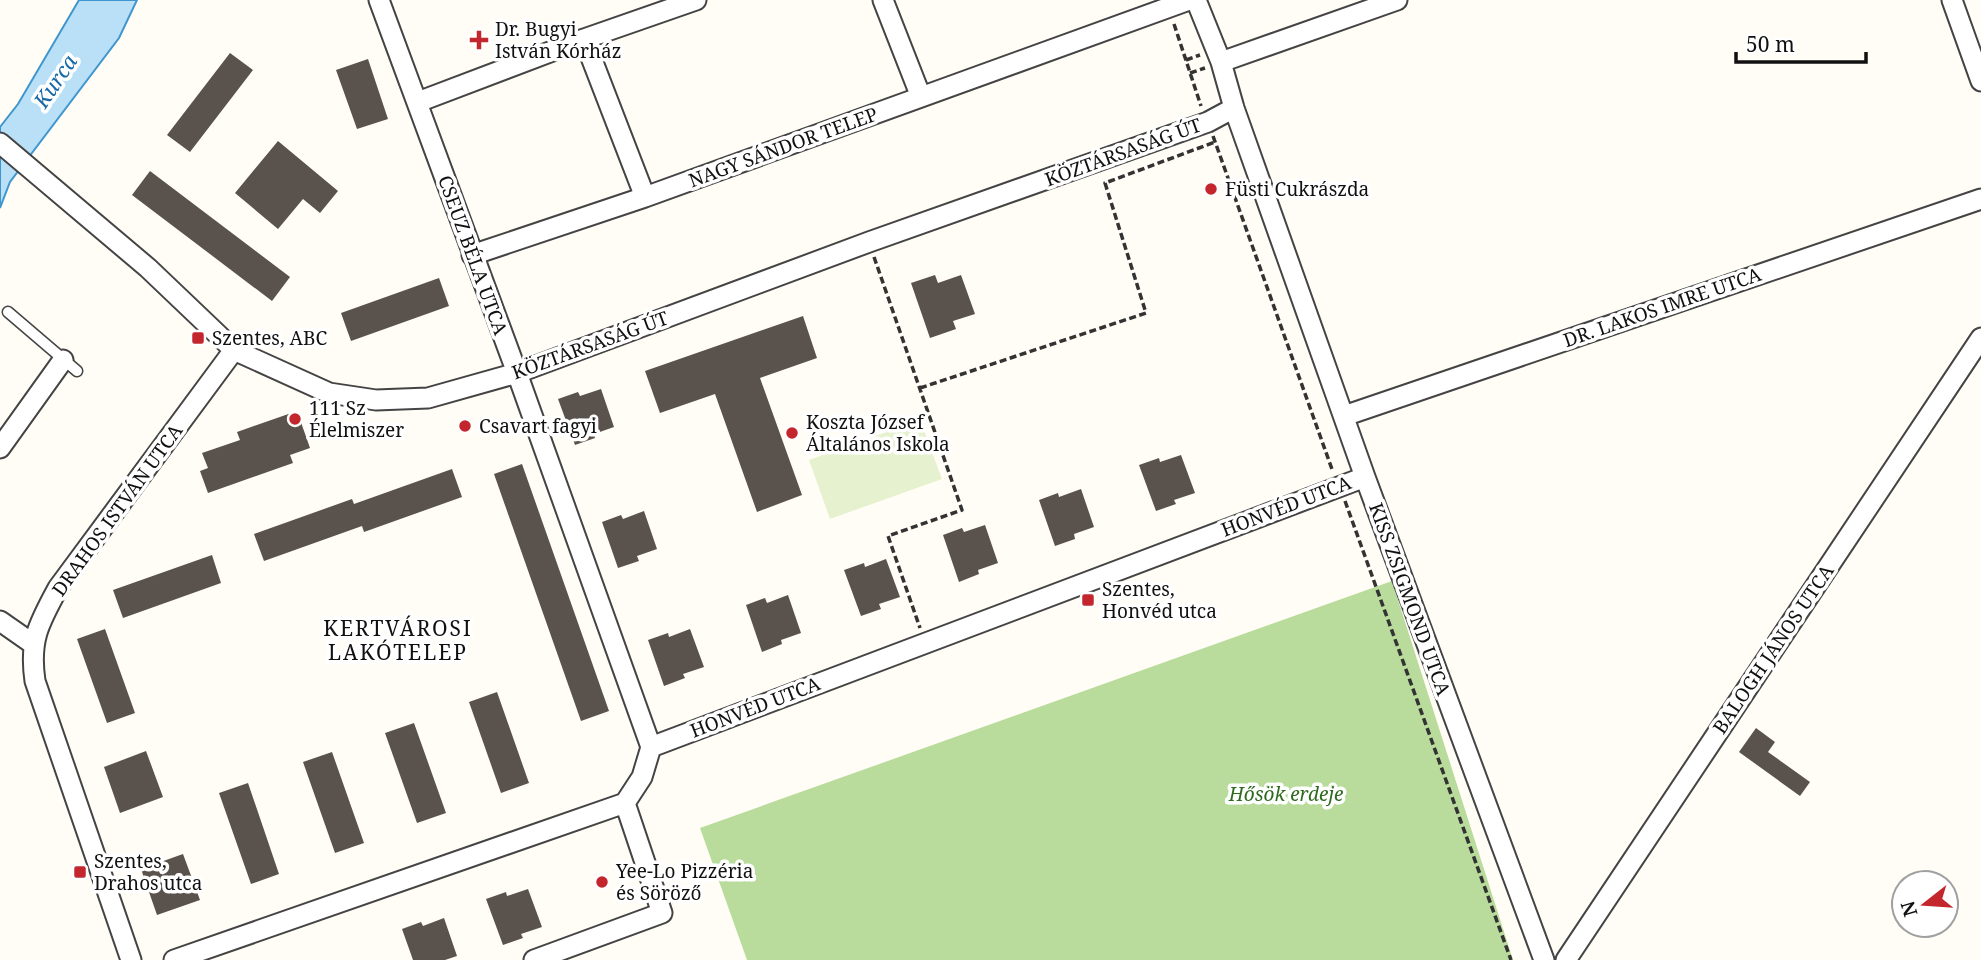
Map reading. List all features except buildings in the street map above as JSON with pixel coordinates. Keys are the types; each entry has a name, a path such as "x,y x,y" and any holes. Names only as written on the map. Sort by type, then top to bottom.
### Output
{"street":[{"name":"CSEUZ BÉLA UTCA","path":"379,0 651,747"},
{"path":"884,0 921,97"},
{"name":"NAGY SÁNDOR TELEP","path":"472,255 645,197 1189,0"},
{"name":"KISS ZSIGMOND UTCA","path":"1196,0 1365,477 1544,960"},
{"path":"1220,62 1397,0"},
{"path":"1952,0 1981,81"},
{"path":"418,102 692,1"},
{"path":"584,39 645,197"},
{"name":"KÖZTÁRSASÁG ÚT","path":"0,143 148,268 234,350 329,393 376,400 428,398 517,373 869,242 1208,122 1234,108"},
{"name":"DR. LAKOS IMRE UTCA","path":"1344,416 1981,199"},
{"name":"BALOGH JÁNOS UTCA","path":"1566,960 1981,338"},
{"name":"DRAHOS ISTVÁN UTCA","path":"131,960 35,681 33,645 41,619 58,588 234,350"},
{"path":"0,448 70,366"},
{"name":"HONVÉD UTCA","path":"651,747 1365,477"},
{"path":"0,621 33,645"},
{"path":"174,960 625,803 642,776 651,747"},
{"path":"534,960 662,913 625,803"}],"lane":[{"path":"8,312 70,366"}],"path":[{"path":"920,388 1146,313 1105,183 1215,142"},
{"path":"869,242 962,510 888,536 925,643"}],"green space":[{"path":"920,420 942,479 830,519 809,460"},
{"name":"Hősök erdeje","path":"1392,581 1513,960 747,960 700,828"}],"water":[{"name":"Kurca","path":"79,0 137,0 119,38 10,182 0,208 0,127 18,104"}],"place":[{"name":"Dr. Bugyi István Kórház","path":"479,40"},
{"name":"Füsti Cukrászda","path":"1211,189"},
{"name":"Szentes, ABC","path":"198,338"},
{"name":"111 Sz Élelmiszer","path":"295,419"},
{"name":"Csavart fagyi","path":"465,426"},
{"name":"Koszta József Általános Iskola","path":"792,433"},
{"name":"Szentes, Honvéd utca","path":"1088,600"},
{"name":"Szentes, Drahos utca","path":"80,872"},
{"name":"Yee-Lo Pizzéria és Söröző","path":"602,882"}],"district":[{"name":"KERTVÁROSI LAKÓTELEP","path":"398,640"}]}
